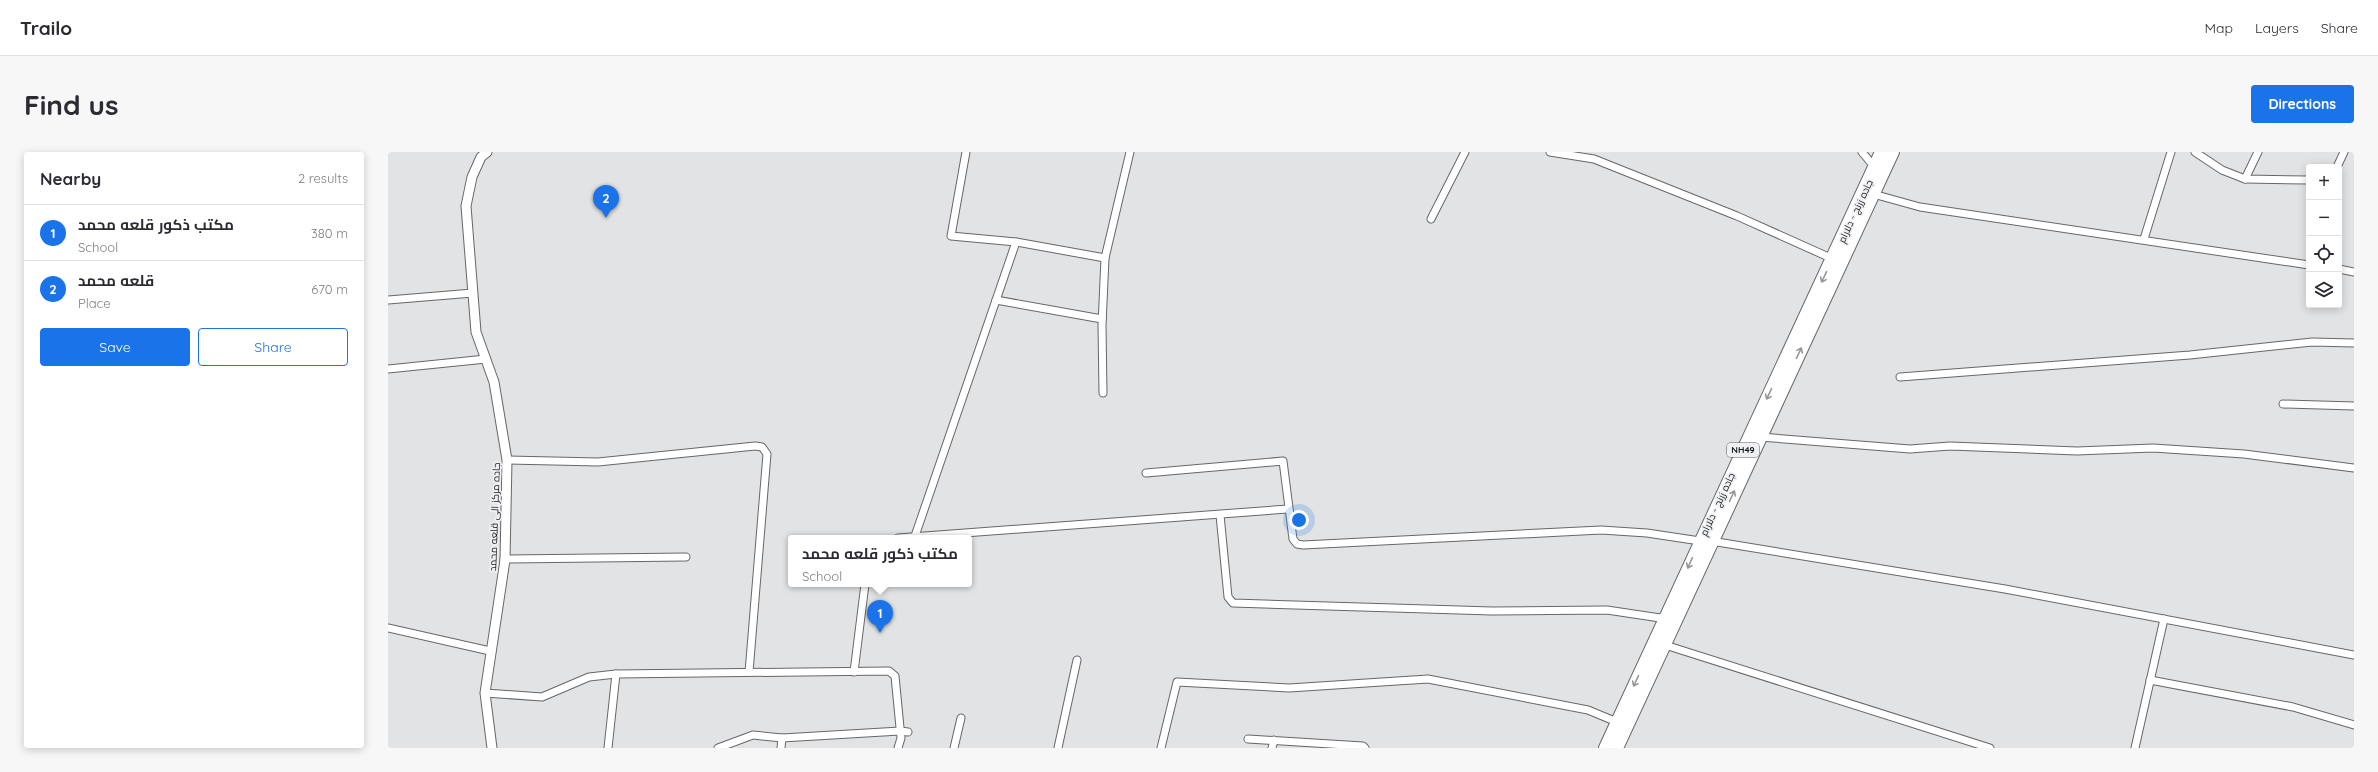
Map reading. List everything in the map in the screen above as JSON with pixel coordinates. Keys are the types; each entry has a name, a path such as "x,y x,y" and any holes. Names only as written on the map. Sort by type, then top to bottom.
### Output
{"highway":[{"name":"جاده زرنج - دلارام","path":"1705,541 1760,437 1873,194 1879,170 1881,152"},
{"name":"جاده زرنج - دلارام","path":"1605,748 1616,722 1670,620 1833,259 1879,170 1893,152"},
{"name":"جاده زرنج - دلارام","path":"1617,748 1665,645 1670,620"}],"street":[{"name":"جاده مرکز الی قلعه محمد","path":"487,152 481,157 472,177 466,206 476,332 494,382 507,460 504,559 485,693 492,748"},
{"path":"966,152 951,236 1016,242 1105,258"},
{"path":"1103,393 1102,319 1105,258 1130,152"},
{"path":"1431,219 1465,152"},
{"path":"1550,152 1594,159 1737,216 1833,259"},
{"path":"1862,152 1879,170"},
{"path":"2144,239 2171,152"},
{"path":"2194,152 2222,170 2246,179 2306,180"},
{"path":"2246,179 2258,152"},
{"path":"2338,164 2344,152"},
{"path":"1873,194 1920,207 2144,239 2306,265"},
{"path":"915,535 1016,242"},
{"path":"2342,270 2354,272"},
{"path":"388,300 473,293"},
{"path":"996,300 1102,319"},
{"path":"1900,377 2190,355 2312,342 2354,344"},
{"path":"388,369 406,369 486,359"},
{"path":"2283,404 2354,406"},
{"path":"1760,437 1910,449 1950,446 2077,451 2153,448 2244,454 2354,468"},
{"path":"507,460 598,462 755,446 762,447 767,454 749,672"},
{"path":"1146,473 1283,461 1288,509 1293,538 1298,544 1303,545 1601,530 1647,533 2006,589 2354,655"},
{"path":"930,535 1288,509"},
{"path":"1220,515 1228,597 1233,603 1492,611 1607,610 1670,620"},
{"path":"504,559 686,557"},
{"path":"854,672 865,587"},
{"path":"2135,748 2164,619"},
{"path":"388,628 490,651"},
{"path":"1665,645 1990,748"},
{"path":"1058,748 1078,660"},
{"path":"485,693 542,697 589,677 616,674 749,672 893,673 901,738 898,748"},
{"path":"608,748 616,674"},
{"path":"1161,748 1177,682 1289,688 1428,679 1588,710 1616,722"},
{"path":"2150,680 2293,707 2354,725"},
{"path":"954,748 961,718"},
{"path":"718,748 753,735 782,738 900,731 908,732"},
{"path":"781,748 782,738"},
{"path":"1248,739 1363,746 1365,748"},
{"path":"1272,748 1274,740"}],"place":[{"name":"قلعه محمد","path":"606,218"},
{"name":"مکتب ذکور قلعه محمد","path":"880,633"}]}
